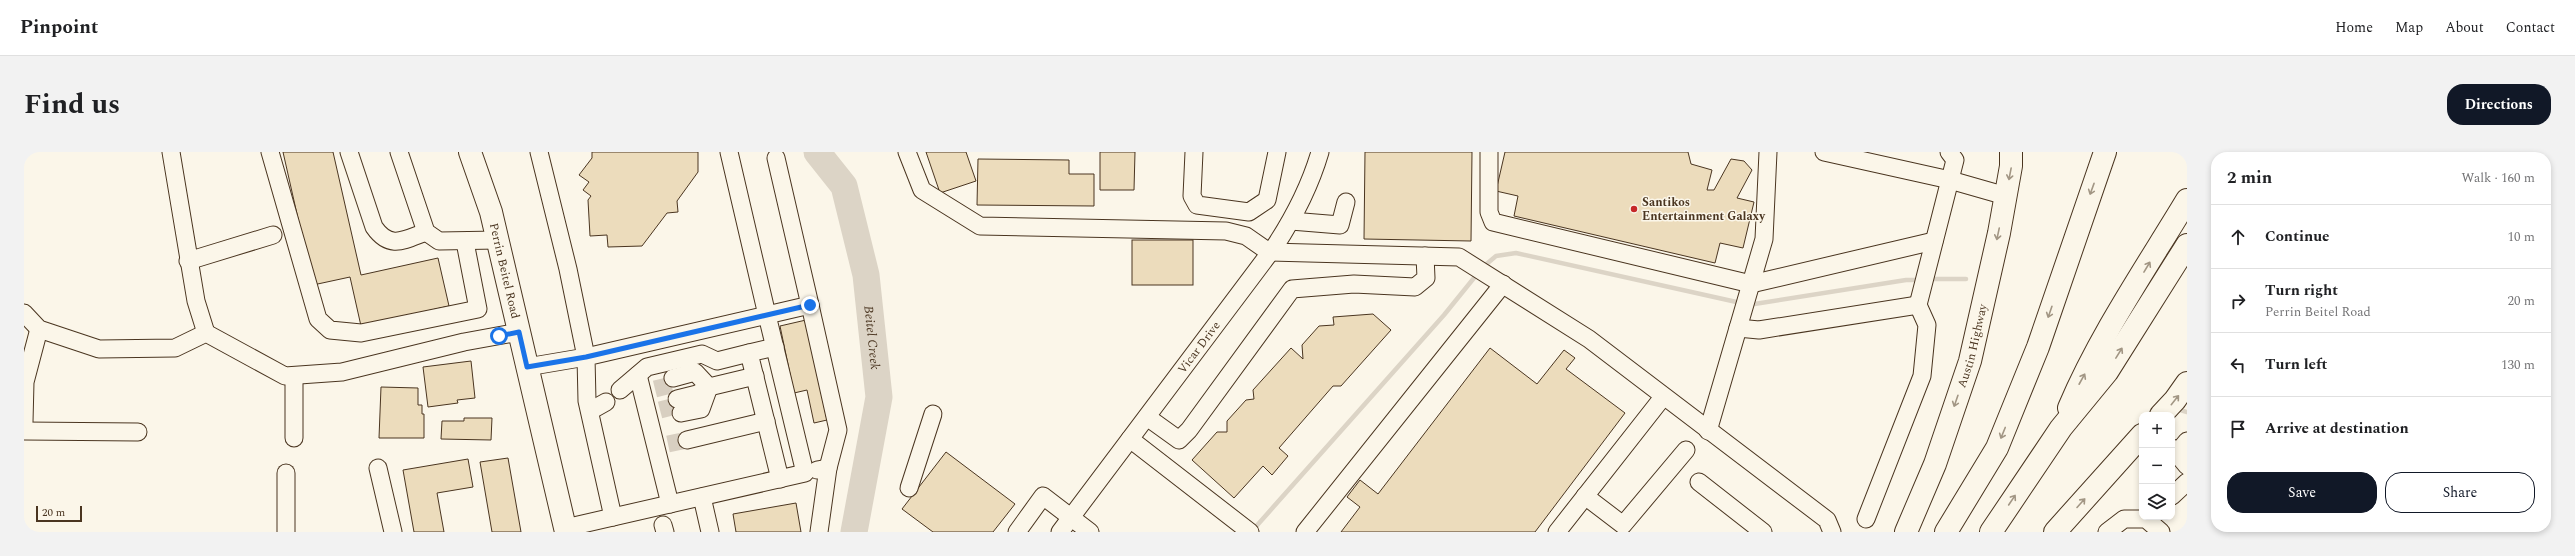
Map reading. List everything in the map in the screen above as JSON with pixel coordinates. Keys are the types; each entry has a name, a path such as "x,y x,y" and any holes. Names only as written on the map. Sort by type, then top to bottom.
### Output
{"main road":[{"name":"Perrin Beitel Road","path":"470,152 491,212 565,530"},
{"name":"Austin Highway","path":"1906,532 1935,464 1970,361 2006,196 2011,152"},
{"path":"1946,532 1997,448 2038,347 2105,152"},
{"path":"2061,428 2079,385 2109,330 2187,200"},
{"path":"1990,532 2061,428 2107,372 2187,245"},
{"path":"2164,412 2175,400 2187,383"},
{"path":"2054,532 2139,438"}],"street":[{"path":"171,152 188,261 196,301 206,333 285,376 342,372 464,342 519,332"},
{"path":"270,152 318,319 330,330 360,333 478,309 465,242"},
{"path":"350,152 374,227 381,238 397,243 426,232"},
{"path":"399,152 426,232 439,241 465,242 498,240"},
{"path":"539,152 568,269 586,357 590,411 613,517"},
{"path":"729,152 805,472"},
{"path":"907,152 922,190 980,226 1226,231 1246,236 1269,252 1459,257 1589,339 1663,397 1827,520 1832,532"},
{"path":"1194,152 1192,196 1197,205 1249,212 1267,200 1277,152"},
{"name":"Vicar Drive","path":"1060,532 1147,417 1291,221 1305,193 1320,152"},
{"path":"1489,152 1489,212 1493,222 1750,288 1934,242"},
{"path":"1708,431 1764,239 1768,152"},
{"path":"1824,152 1950,180 2006,196"},
{"path":"1866,519 1922,376 1927,325 1918,305 1955,160 1949,152"},
{"path":"776,158 838,430 828,468 824,509 819,532"},
{"path":"1291,221 1340,225 1346,202"},
{"path":"188,261 273,235"},
{"path":"1147,417 1179,440 1189,430 1292,289 1354,284 1415,287 1426,278 1425,256"},
{"path":"1305,532 1496,281"},
{"path":"527,367 586,357 810,305"},
{"path":"1738,328 1759,330 1918,305"},
{"path":"24,313 39,329 99,349 175,348 206,333"},
{"path":"24,422 25,382 39,329"},
{"path":"670,504 662,446 650,399 647,367 702,354 717,361 775,347"},
{"path":"749,353 780,479"},
{"path":"708,387 695,372 677,395 699,401 708,387 755,376"},
{"path":"294,376 294,438"},
{"path":"620,390 650,399"},
{"path":"1556,532 1663,397"},
{"path":"590,411 606,402"},
{"path":"909,488 933,414"},
{"path":"687,440 766,422"},
{"path":"24,431 138,432"},
{"path":"1130,438 1246,529"},
{"path":"1585,496 1620,529 1686,450"},
{"path":"378,468 393,532"},
{"path":"565,530 613,517 805,472 828,468"},
{"path":"286,473 286,532"},
{"path":"1699,482 1763,532"},
{"path":"2175,493 2187,482"},
{"path":"1017,532 1043,496 1090,532"},
{"path":"702,497 710,532"},
{"path":"2107,532 2124,520 2139,519"},
{"path":"2149,520 2161,532"}],"building":[{"path":"283,152 333,152 361,275 438,258 449,306 361,326 350,277 313,285"},
{"path":"592,152 698,152 698,172 677,201 678,212 667,213 642,246 608,247 607,235 590,236 588,200 591,196 583,190 589,182 579,175 592,158"},
{"path":"926,152 966,152 976,181 940,193"},
{"path":"1100,152 1135,152 1134,190 1100,190"},
{"path":"1365,152 1472,152 1471,241 1364,239"},
{"name":"Santikos Entertainment Galaxy","path":"1505,152 1688,152 1691,164 1712,170 1707,190 1714,190 1731,159 1744,161 1752,170 1737,198 1754,202 1743,248 1720,243 1715,263 1514,216 1518,196 1496,191"},
{"path":"978,159 1069,160 1069,174 1094,174 1094,206 977,205"},
{"path":"1132,240 1193,240 1193,285 1132,285"},
{"path":"1373,314 1391,330 1341,386 1333,386 1279,448 1288,456 1272,475 1263,466 1234,498 1192,460 1217,432 1227,432 1227,421 1246,400 1254,399 1253,390 1291,348 1303,359 1302,345 1319,326 1334,325 1333,317"},
{"path":"806,320 827,420 814,423 807,390 794,393 780,326"},
{"path":"1490,348 1537,384 1564,350 1575,358 1566,369 1625,413 1535,532 1341,532 1360,507 1347,497 1360,480 1378,494"},
{"path":"471,361 475,398 457,400 458,403 428,407 423,367"},
{"path":"381,387 418,388 418,405 422,405 422,414 424,414 424,438 379,438"},
{"path":"464,418 492,418 491,440 441,439 442,421 464,421"},
{"path":"946,452 1015,504 993,532 933,532 902,509"},
{"path":"508,458 521,532 492,532 480,462"},
{"path":"468,459 473,487 437,493 444,532 414,532 403,470"},
{"path":"796,503 801,532 736,532 733,514"}],"waterway":[{"name":"Beitel Creek","path":"817,152 844,186 866,275 879,397 854,532"},
{"path":"1483,267 1496,256 1516,253 1741,303"},
{"path":"1252,531 1444,315 1478,273"},
{"path":"1928,279 1966,279"},
{"path":"1748,305 1906,280 1920,280"},
{"path":"2177,409 2187,412"}],"tunnel":[{"path":"655,389 675,384"},
{"path":"660,410 679,405"},
{"path":"668,444 687,440"}],"place":[{"name":"Santikos Entertainment Galaxy","path":"1634,209"}],"route":[{"path":"499,336 519,332 527,367 586,357 810,305"}]}
